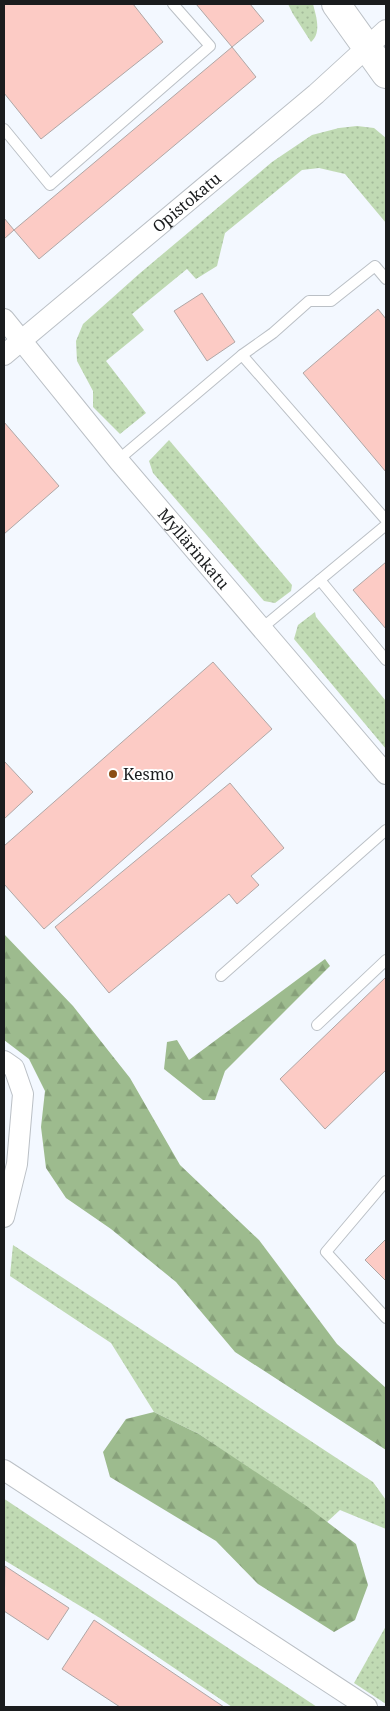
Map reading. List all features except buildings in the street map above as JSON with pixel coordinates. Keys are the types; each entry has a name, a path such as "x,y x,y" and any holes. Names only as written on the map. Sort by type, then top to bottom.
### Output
{"main road":[{"path":"336,4 386,74"}],"street":[{"name":"Opistokatu","path":"4,355 316,94 386,30"},
{"name":"Myllärinkatu","path":"4,319 118,460 386,774"},
{"path":"4,1061 14,1068 23,1094 17,1164 4,1217"},
{"path":"4,1470 367,1707"}],"lane":[{"path":"4,129 50,185 210,46 173,4"},
{"path":"118,460 242,355 273,333 309,301 332,301 375,266 386,279"},
{"path":"242,355 386,520"},
{"path":"262,628 386,525"},
{"path":"320,580 386,660"},
{"path":"220,976 386,830"},
{"path":"317,1025 386,960"},
{"path":"386,1181 326,1252 386,1318"}],"green space":[{"path":"288,4 313,4 317,19 317,29 311,42 293,14"},
{"path":"357,126 374,128 386,138 386,223 345,174 319,168 302,170 225,233 217,266 196,279 187,269 132,314 144,330 106,361 146,413 120,434 93,407 93,391 77,361 76,341 83,324 139,274 272,162 312,135 339,128"},
{"path":"169,440 292,585 291,591 275,603 264,601 153,473 149,461"},
{"path":"315,612 316,617 386,701 386,749 294,639 298,625"},
{"path":"4,934 73,1006 130,1078 180,1165 259,1240 337,1344 386,1388 386,1450 235,1352 176,1282 111,1229 66,1198 46,1168 41,1127 45,1091 29,1059 4,1040"},
{"path":"325,959 330,966 225,1071 215,1100 203,1100 164,1069 167,1042 177,1040 189,1060"},
{"path":"13,1245 373,1482 386,1500 386,1529 340,1510 327,1522 199,1434 154,1412 111,1343 10,1276"},
{"path":"154,1412 199,1434 305,1505 356,1544 368,1585 355,1620 334,1632 258,1584 216,1541 110,1477 103,1452 126,1419"},
{"path":"4,1499 317,1707 232,1707 100,1618 4,1560"},
{"path":"386,1626 386,1704 354,1683"}],"place":[{"name":"Kesmo","path":"113,774"}]}
